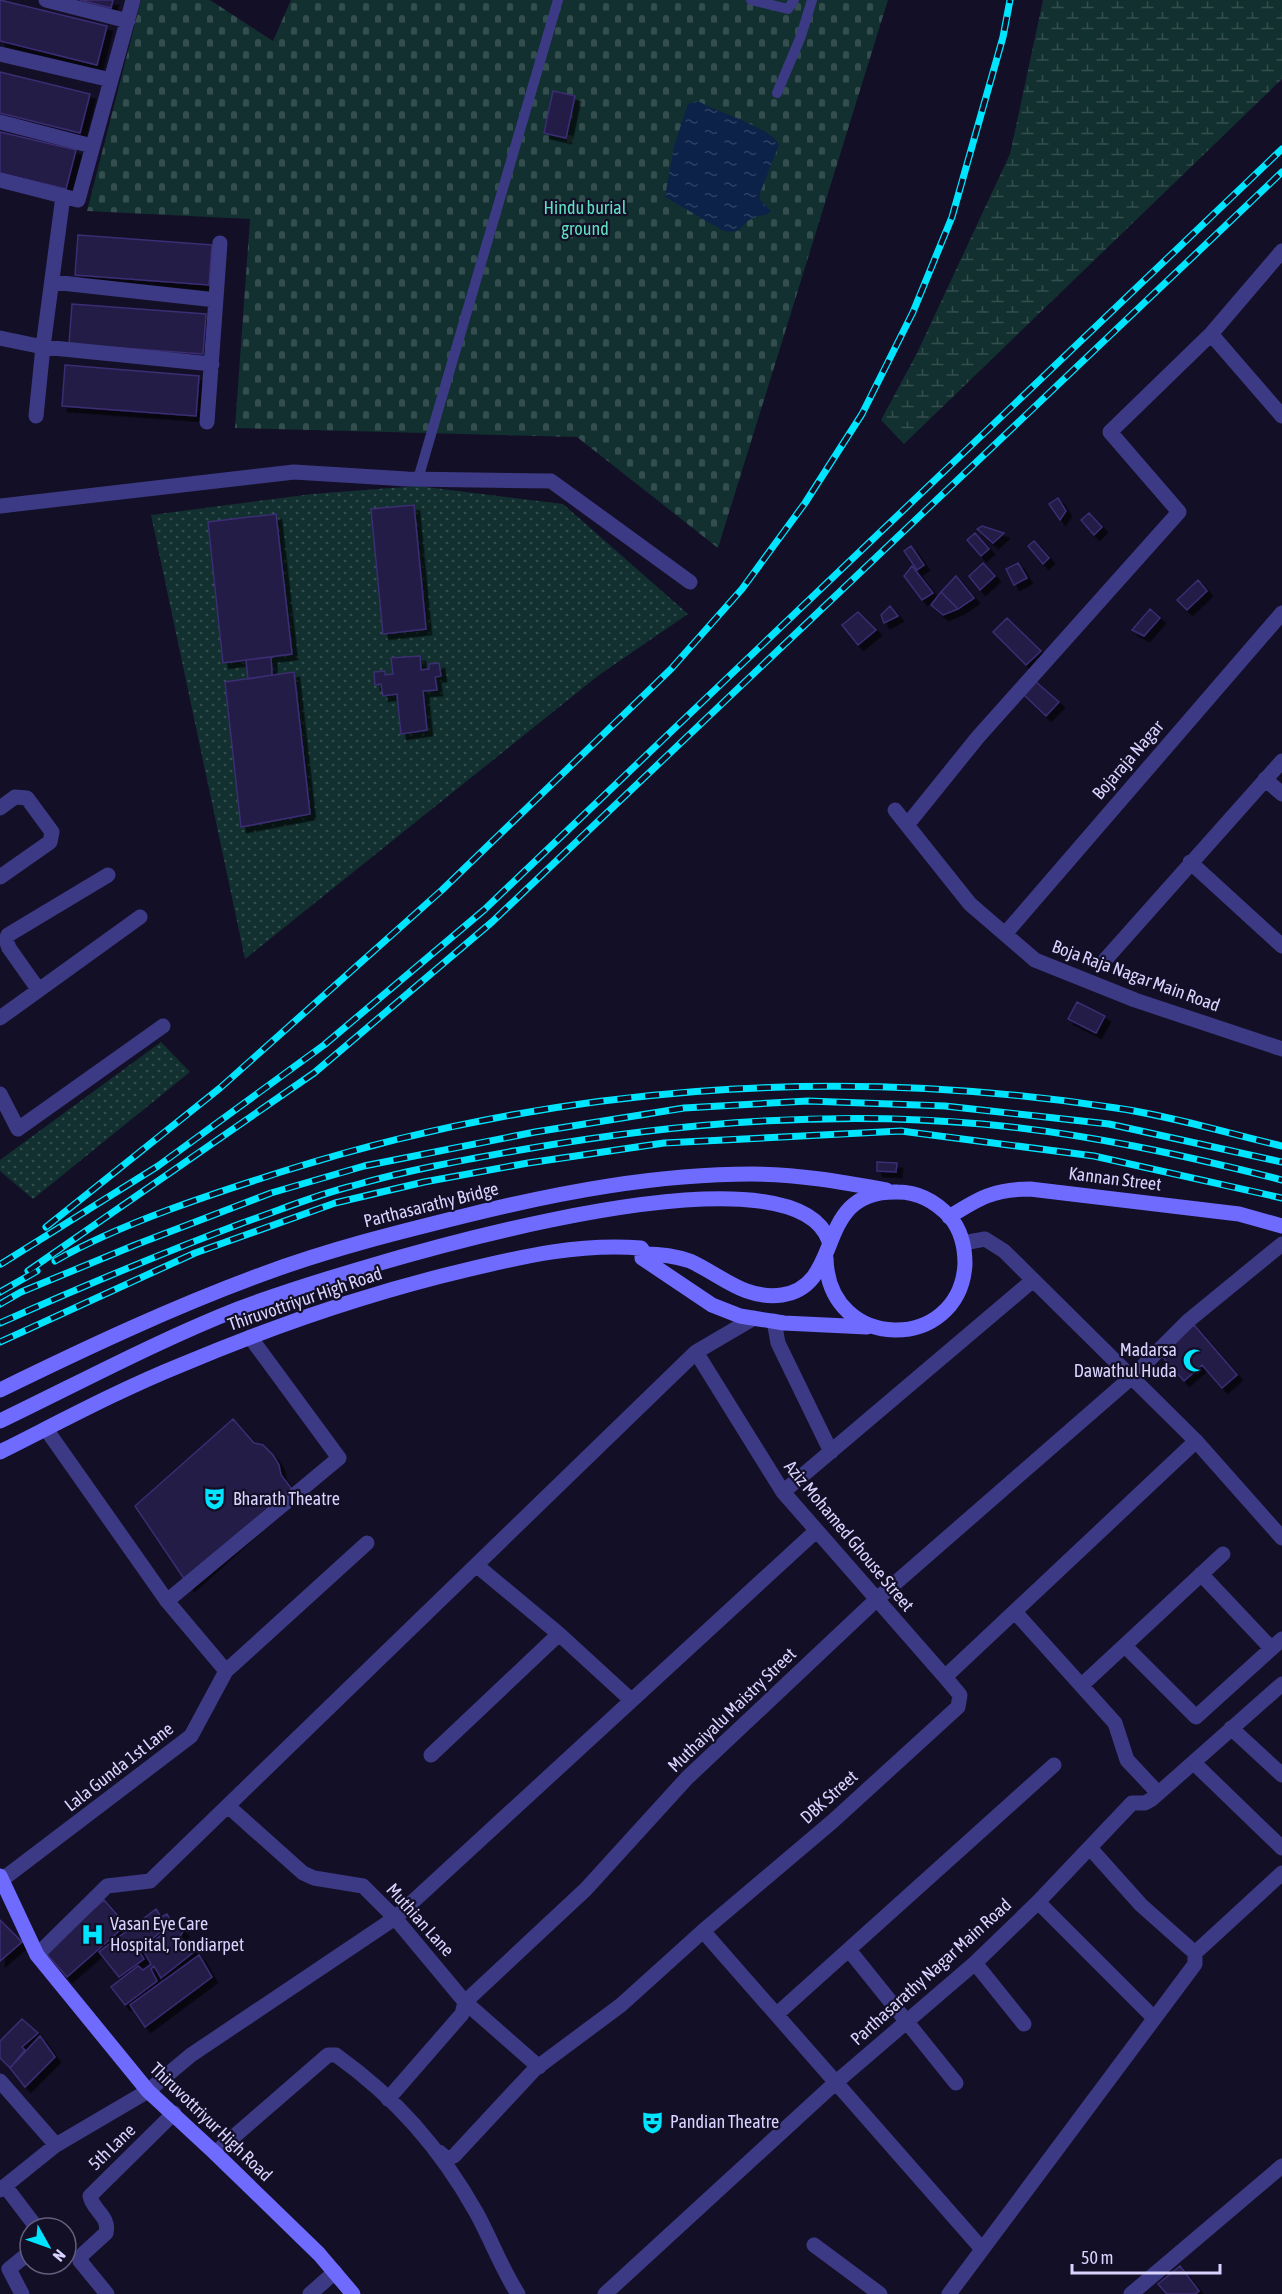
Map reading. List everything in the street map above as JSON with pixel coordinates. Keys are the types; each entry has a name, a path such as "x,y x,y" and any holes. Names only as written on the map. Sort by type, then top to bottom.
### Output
{"main road":[{"name":"Parthasarathy Bridge","path":"0,1390 167,1312 266,1273 358,1244 510,1204 667,1178 754,1174 818,1178 897,1192"},
{"name":"Kannan Street","path":"949,1217 986,1194 1010,1189 1030,1189 1239,1214 1282,1226"},
{"path":"641,1248 642,1258 712,1305 754,1318 894,1331 912,1329 929,1322 944,1311 955,1296 962,1279 965,1253 963,1243 949,1217 924,1197 897,1192 879,1194 855,1205 837,1225 829,1241 826,1258 830,1286 838,1302 858,1321 875,1328"},
{"path":"0,1421 184,1332 293,1290 350,1271 465,1241 610,1210 708,1197 756,1199 811,1217 821,1225 829,1241"},
{"name":"Thiruvottriyur High Road","path":"0,1452 162,1373 250,1337 403,1287 527,1256 568,1249 641,1248 645,1254 689,1261 740,1289 765,1296 788,1294 798,1290 815,1276 826,1258"},
{"name":"Thiruvottriyur High Road","path":"1,1878 37,1955 148,2091 216,2153 335,2272 353,2294"}],"street":[{"path":"46,0 128,21"},
{"path":"36,416 51,282 71,198 92,146 133,0"},
{"path":"0,54 111,80"},
{"path":"0,122 92,146"},
{"path":"0,180 71,198"},
{"path":"207,422 220,243"},
{"path":"907,825 978,737 1179,512 1110,432 1211,334 1282,251"},
{"path":"51,282 216,300"},
{"path":"1211,334 1282,416"},
{"path":"0,339 43,348 212,364"},
{"path":"0,506 294,472 418,479 551,481 690,582"},
{"name":"Bojaraja Nagar","path":"1005,934 1282,613"},
{"path":"1105,960 1282,760"},
{"path":"1265,778 1282,794"},
{"path":"0,808 15,797 27,798 52,832 52,837 50,842 0,877"},
{"name":"Boja Raja Nagar Main Road","path":"895,810 970,904 1035,960 1135,1000 1281,1048"},
{"path":"1190,862 1282,946"},
{"path":"38,989 9,948 6,940 8,935 108,875"},
{"path":"0,1018 140,917"},
{"path":"0,1094 18,1129 163,1026"},
{"path":"963,1243 979,1239 991,1240 1159,1402 1282,1538"},
{"name":"Muthaiyalu Maistry Street","path":"388,2099 462,2014 465,2002 586,1889 687,1778 877,1599 1133,1376 1188,1321 1282,1244"},
{"path":"783,1492 1032,1281"},
{"path":"37,1955 107,1886 150,1881 229,1807 696,1352 754,1318"},
{"path":"774,1321 778,1343 831,1452"},
{"path":"166,1601 339,1458 250,1337"},
{"name":"Aziz Mohamed Ghouse Street","path":"696,1352 752,1447 783,1492 945,1677"},
{"path":"46,1429 166,1601 226,1671"},
{"path":"945,1677 1196,1441"},
{"path":"26,2216 2,2188 56,2145 148,2091 191,2055 395,1918 816,1531"},
{"name":"Lala Gunda 1st Lane","path":"1,1878 191,1736 226,1671 367,1543"},
{"path":"1082,1685 1222,1554"},
{"path":"476,1565 559,1634 631,1700"},
{"path":"1125,1646 1196,1717 1277,1644 1201,1574"},
{"path":"1015,1612 1115,1723 1128,1760 1158,1793"},
{"path":"431,1755 559,1634"},
{"name":"DBK Street","path":"440,2152 446,2158 454,2156 539,2067 621,2005 703,1931 833,1821 958,1707 960,1695 945,1677"},
{"name":"Parthasarathy Nagar Main Road","path":"605,2294 834,2084 975,1963 1038,1902 1132,1803 1145,1803 1158,1793 1282,1684"},
{"path":"1231,1728 1282,1775"},
{"path":"1194,1763 1282,1848"},
{"path":"777,2014 1054,1765"},
{"name":"Muthian Lane","path":"229,1807 303,1873 314,1878 363,1886 395,1918 465,2002 539,2067"},
{"path":"1090,1848 1141,1905 1195,1953"},
{"path":"949,2294 1153,2017 1195,1964 1195,1953 1282,1873"},
{"path":"1038,1902 1153,2017"},
{"path":"703,1931 777,2014 834,2084 982,2249"},
{"path":"849,1950 956,2083"},
{"path":"975,1963 1024,2024"},
{"path":"216,2153 331,2054 339,2056 419,2128 440,2152 477,2214 503,2271 518,2294"},
{"path":"0,2081 56,2145"},
{"name":"5th Lane","path":"107,2294 80,2261 83,2254 108,2229 105,2218 94,2207 90,2196 174,2114"},
{"path":"1131,2294 1282,2166"},
{"path":"814,2245 880,2294"},
{"path":"18,2262 9,2269 22,2294"},
{"path":"310,2294 335,2272"}],"lane":[{"path":"418,479 558,0"},
{"path":"751,0 789,9 794,0"},
{"path":"777,93 801,36 812,0"}],"green space":[{"name":"Hindu burial ground","path":"141,0 210,0 273,41 291,0 888,0 718,548 577,437 235,428 250,219 87,211"},
{"path":"1043,0 1282,0 1282,79 904,444 881,420 917,353 1010,154"},
{"path":"418,486 563,504 688,614 599,675 245,959 151,515 312,494"},
{"path":"161,1042 190,1072 33,1199 0,1171 0,1160"}],"water":[{"path":"698,101 766,132 779,145 760,193 760,200 771,211 753,218 735,231 724,231 665,197 674,146 688,104"}],"building":[{"path":"0,0 107,26 97,65 0,41"},
{"path":"80,0 113,0 111,8"},
{"path":"0,72 90,94 80,133 0,113"},
{"path":"553,91 575,96 566,138 544,133"},
{"path":"0,132 76,150 66,189 0,173"},
{"path":"78,235 212,245 209,285 75,275"},
{"path":"72,304 206,314 203,354 69,344"},
{"path":"65,365 199,376 196,416 62,406"},
{"path":"1058,498 1066,511 1060,520 1049,504"},
{"path":"414,505 426,629 383,634 371,509"},
{"path":"1089,513 1102,527 1094,535 1081,520"},
{"path":"276,514 292,654 223,663 208,522"},
{"path":"982,526 1004,533 993,543 977,529"},
{"path":"975,533 989,549 981,556 967,540"},
{"path":"1034,541 1049,558 1043,564 1028,546"},
{"path":"911,546 924,565 917,570 904,551"},
{"path":"983,563 995,576 980,590 969,576"},
{"path":"1018,563 1027,578 1014,585 1006,569"},
{"path":"912,566 933,593 922,600 904,576"},
{"path":"956,576 974,598 958,609 941,592"},
{"path":"1198,580 1207,591 1187,610 1177,600"},
{"path":"941,592 958,609 943,615 931,605"},
{"path":"890,606 898,616 884,623 881,615"},
{"path":"1150,609 1160,618 1144,636 1132,630"},
{"path":"858,612 876,630 858,645 842,625"},
{"path":"1007,618 1041,651 1026,665 993,632"},
{"path":"420,656 421,670 429,669 429,664 439,663 441,676 435,677 437,690 423,691 427,730 401,734 397,694 383,696 381,684 375,685 374,672 385,671 385,675 393,674 391,658"},
{"path":"271,657 272,675 248,679 246,660"},
{"path":"294,672 310,814 241,827 225,682"},
{"path":"1035,681 1059,702 1046,716 1023,694"},
{"path":"1077,1002 1105,1016 1096,1033 1068,1019"},
{"path":"877,1162 897,1163 896,1172 877,1171"},
{"name":"Madarsa Dawathul Huda","path":"1194,1325 1237,1375 1222,1388 1202,1365 1184,1381 1160,1354"},
{"name":"Bharath Theatre","path":"233,1419 254,1443 263,1445 273,1455 279,1465 281,1475 294,1492 189,1586 135,1506"},
{"path":"104,1900 126,1925 67,1977 45,1952"},
{"path":"156,1909 161,1917 167,1914 172,1923 138,1950 144,1959 119,1977 99,1952"},
{"path":"0,1920 22,1942 0,1961"},
{"path":"176,1923 183,1931 180,1937 194,1952 161,1978 154,1966 151,1969 157,1981 125,2005 111,1987 138,1966 143,1970 151,1964 143,1950"},
{"path":"199,1955 212,1977 145,2027 130,2005"},
{"path":"22,2019 38,2033 22,2047 25,2050 10,2068 0,2058 0,2041"},
{"path":"40,2036 55,2057 25,2087 10,2068"},
{"path":"1180,2266 1199,2291 1195,2294 1167,2294 1158,2284"}],"railway":[{"path":"46,1227 220,1088 442,890 671,669 742,589 805,503 862,414 913,312 952,217 1003,37 1010,0"},
{"path":"1,1264 158,1166 324,1045 484,910 1282,149"},
{"path":"28,1271 314,1073 492,922 1282,172"},
{"path":"55,1261 108,1234 197,1200 284,1171 386,1142 489,1119 592,1102 696,1092 801,1087 906,1088 1011,1095 1137,1111 1282,1146"},
{"path":"0,1304 21,1292 135,1245 271,1193 364,1166 535,1132 684,1108 808,1101 945,1106 1109,1124 1282,1162"},
{"path":"0,1323 183,1246 339,1190 394,1175 520,1150 693,1126 866,1118 982,1124 1058,1133 1134,1146 1282,1180"},
{"path":"0,1342 195,1253 335,1203 424,1182 528,1163 664,1143 901,1131 1094,1156 1282,1198"},
{"path":"0,1292 37,1271"}],"place":[{"name":"Madarsa Dawathul Huda","path":"1195,1360"},
{"name":"Bharath Theatre","path":"215,1499"},
{"name":"Vasan Eye Care Hospital, Tondiarpet","path":"92,1934"},
{"name":"Pandian Theatre","path":"652,2122"}]}
